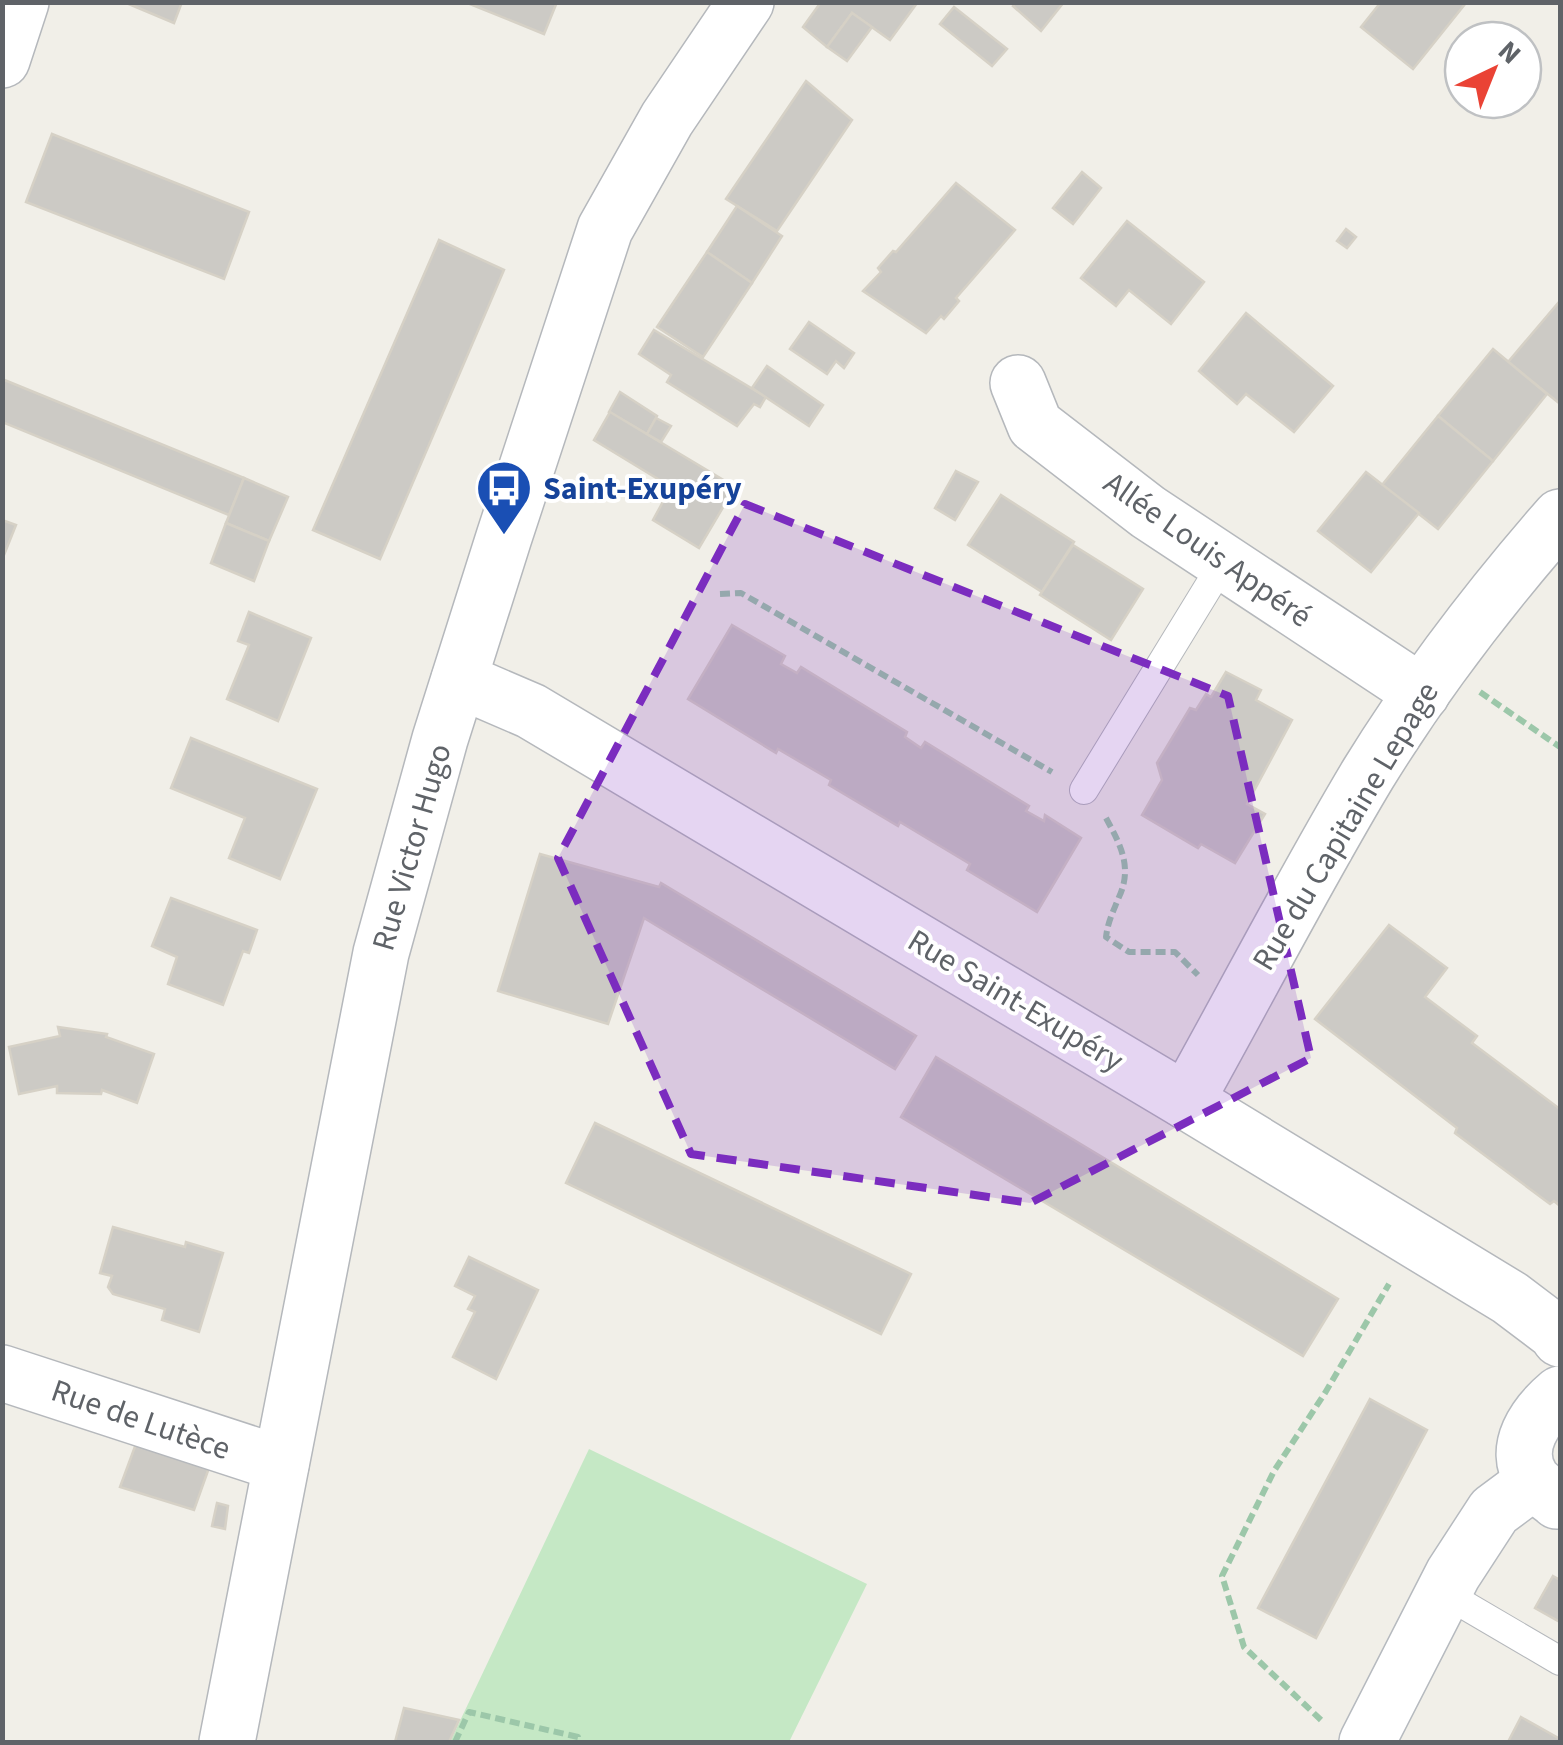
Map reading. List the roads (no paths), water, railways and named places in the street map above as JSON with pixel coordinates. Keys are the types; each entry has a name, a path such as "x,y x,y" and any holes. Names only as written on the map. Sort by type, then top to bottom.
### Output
{"street":[{"path":"2,60 21,2"},
{"name":"Rue Victor Hugo","path":"227,1742 380,953 458,680 605,229 666,119 746,2"},
{"name":"Allée Louis Appéré","path":"1018,383 1035,425 1148,512 1223,562 1432,679"},
{"name":"Rue du Capitaine Lepage","path":"1186,1102 1350,804 1432,679 1508,576 1560,517"},
{"name":"Rue Saint-Exupéry","path":"458,680 532,710 1510,1298 1560,1339"},
{"name":"Rue de Lutèce","path":"2,1372 280,1464"},
{"path":"1368,1740 1444,1593 1494,1511 1547,1491 1523,1459 1529,1430 1560,1394"}],"lane":[{"path":"1084,790 1223,562"},
{"path":"1444,1593 1560,1661"}],"place":[{"name":"Saint-Exupéry","path":"504,537"}]}
